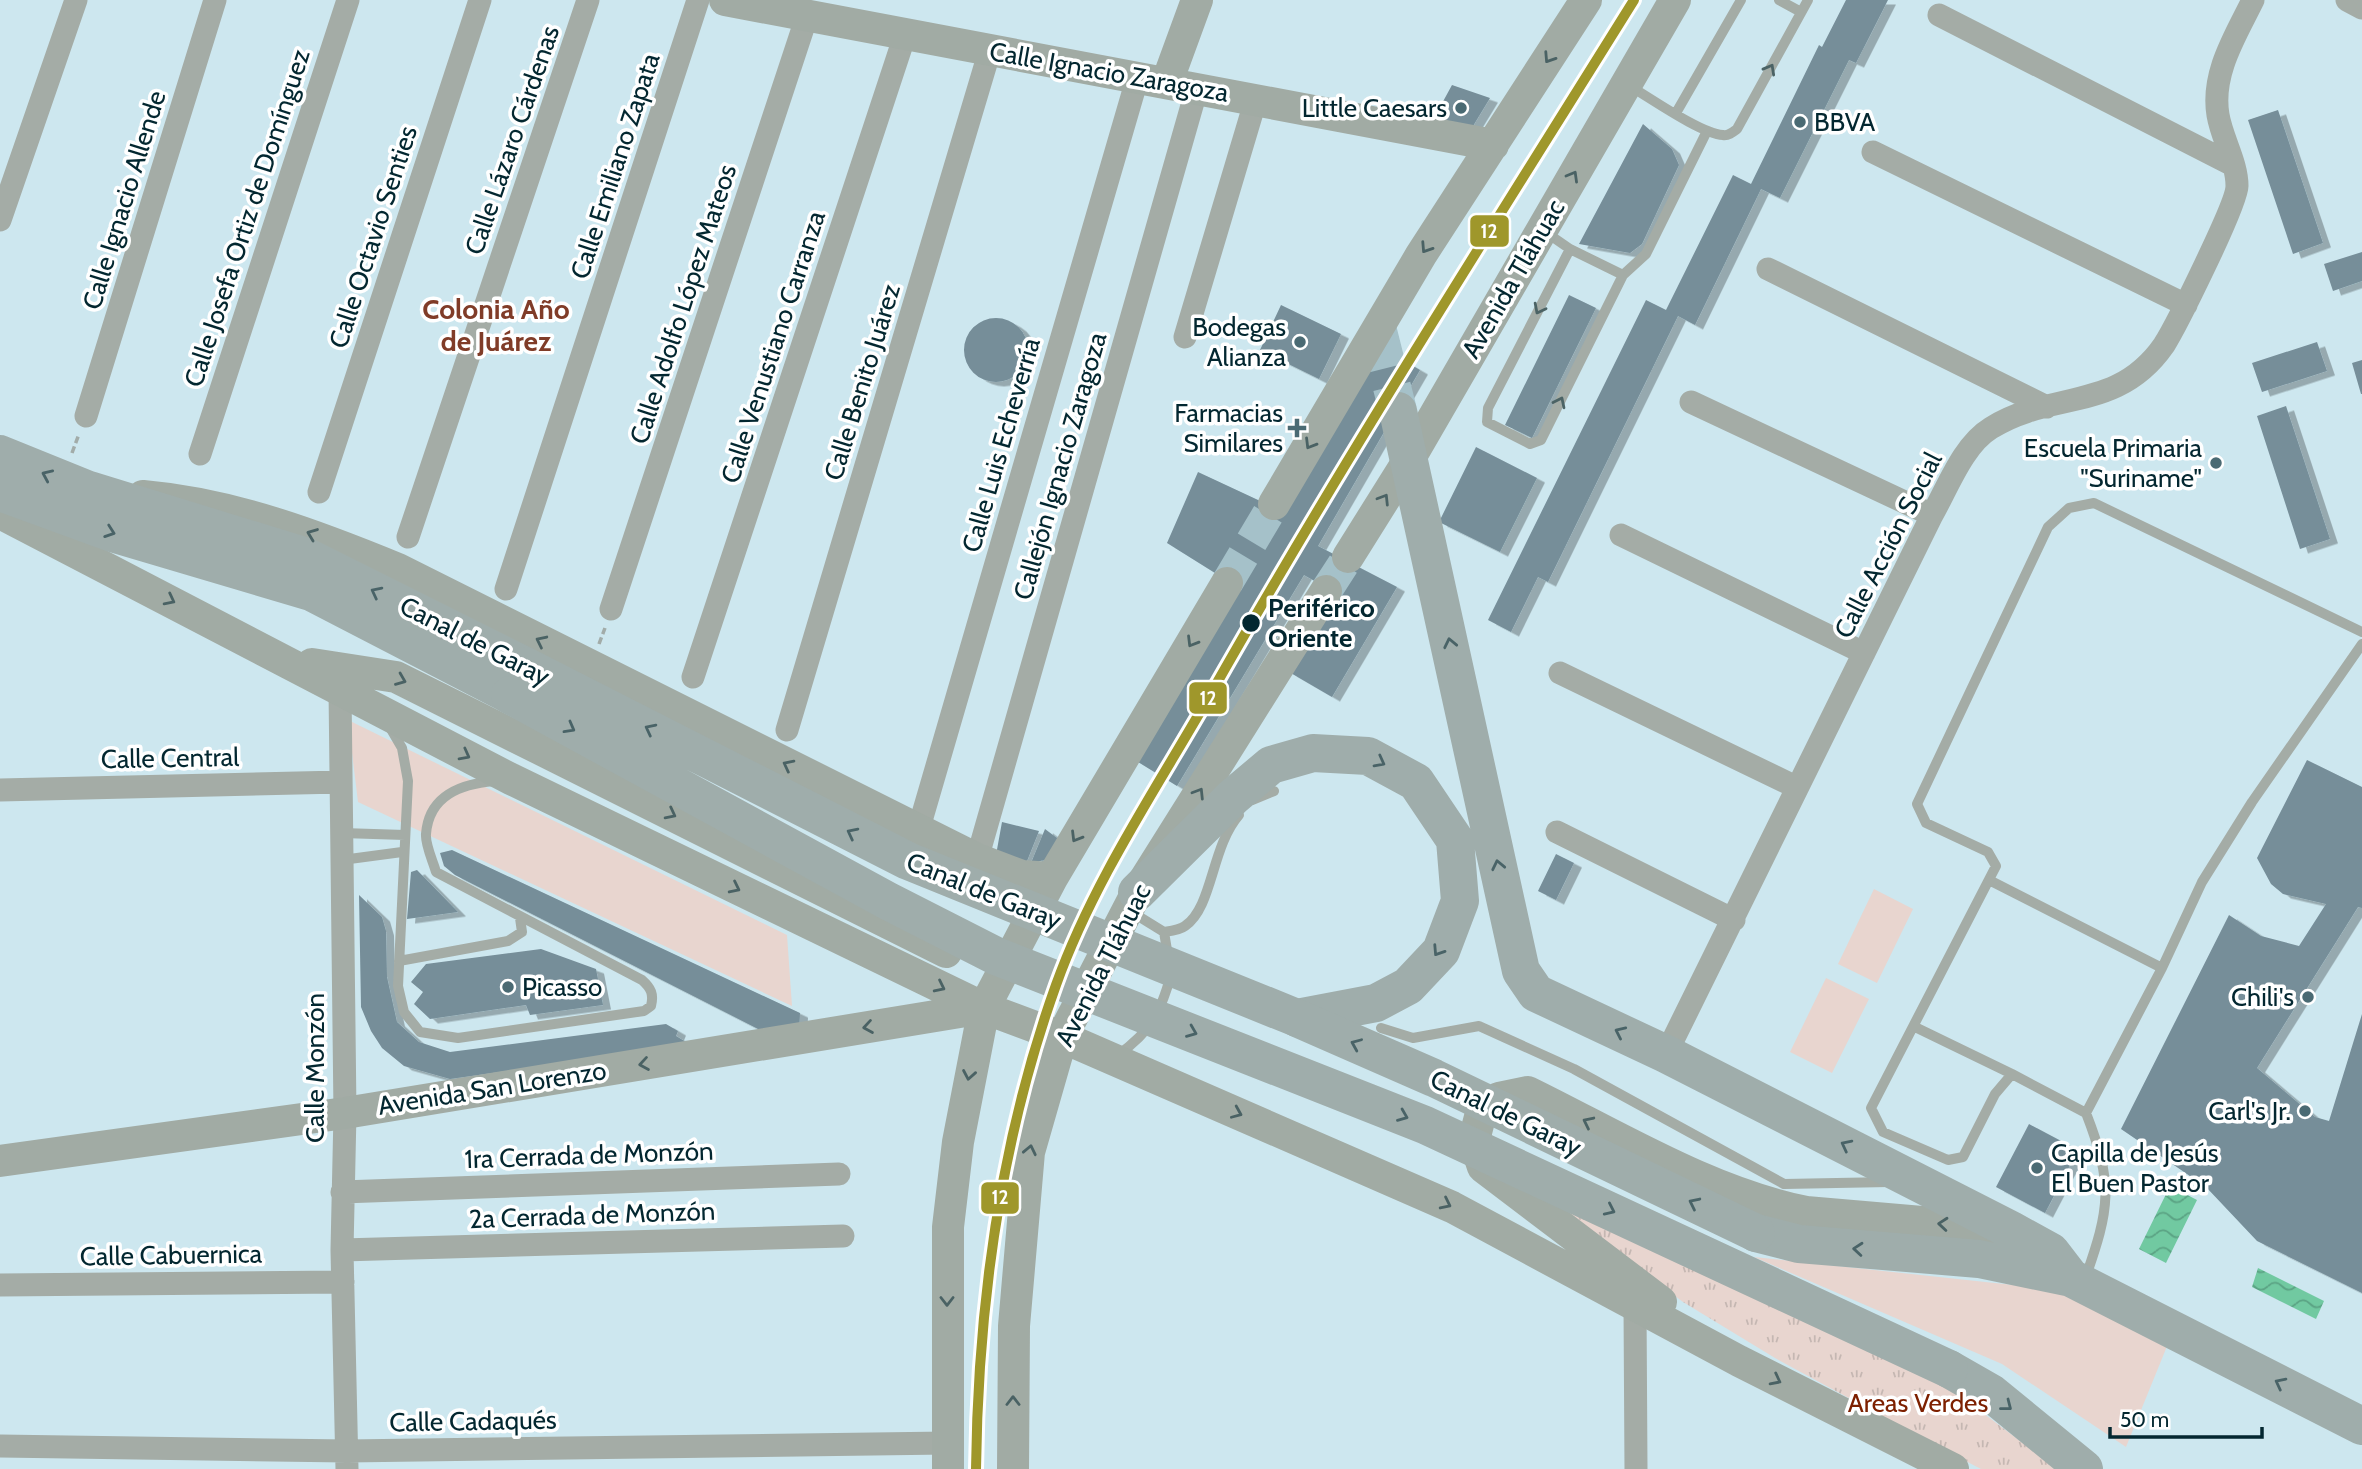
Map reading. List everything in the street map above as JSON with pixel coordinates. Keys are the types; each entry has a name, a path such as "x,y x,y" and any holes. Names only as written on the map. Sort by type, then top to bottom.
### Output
{"highway":[{"path":"1398,411 1521,971 1536,993 1666,1054 2011,1230 2051,1252 2077,1280 2362,1426"},
{"name":"Canal de Garay","path":"0,454 75,486 307,557 888,901 996,956 1424,1125 1949,1369 1991,1393 2084,1469"},
{"name":"Canal de Garay","path":"0,492 112,533 311,592 518,680 908,861 1297,1018 1434,1078 1756,1233 1799,1244 1979,1259 2077,1280"},
{"path":"1132,901 1233,797 1271,765 1313,753 1368,755 1416,782 1455,840 1460,901 1441,951 1408,986 1376,1003 1297,1018"}],"main road":[{"name":"Calle Ignacio Zaragoza","path":"725,0 1493,145"},
{"path":"1167,82 1197,0"},
{"path":"1274,504 1421,255 1586,0"},
{"name":"Avenida Tláhuac","path":"1348,557 1410,458 1675,0"},
{"path":"75,486 188,500 304,530 398,569 976,859 1022,876 1052,878"},
{"path":"0,513 286,660 345,679 396,677 997,978 1101,958"},
{"path":"947,1456 948,1227 958,1142 984,1008 997,978 1052,878 1227,583"},
{"name":"Avenida Tláhuac","path":"1013,1469 1014,1326 1028,1152 1062,1038 1132,901 1326,591"},
{"path":"345,679 380,709 511,779 984,1008 1112,1059 1442,1202 1739,1361 1953,1469"},
{"path":"849,903 888,894 905,869 908,826"},
{"name":"Avenida San Lorenzo","path":"0,1161 345,1112 984,1008"},
{"path":"1739,1361 1483,1167 1474,1140 1480,1117 1499,1098 1528,1092 1719,1187 1775,1206 1806,1212 2011,1230"}],"street":[{"path":"0,220 76,0"},
{"name":"Calle Ignacio Allende","path":"86,416 215,0"},
{"name":"Calle Josefa Ortiz de Domínguez","path":"200,454 348,0"},
{"name":"Calle Octavio Senties","path":"319,492 480,0"},
{"name":"Calle Lázaro Cárdenas","path":"408,537 588,0"},
{"name":"Calle Emiliano Zapata","path":"506,589 698,0"},
{"path":"2347,0 2362,8"},
{"name":"Calle Acción Social","path":"1666,1054 1734,920 1796,787 1932,515 1965,455 1989,429 2017,415 2125,384 2146,368 2165,344 2186,305 2237,189 2218,115 2217,93 2224,58 2249,2"},
{"path":"1940,15 2233,165"},
{"name":"Calle Adolfo López Mateos","path":"611,609 807,16"},
{"name":"Calle Venustiano Carranza","path":"693,677 905,35"},
{"name":"Calle Benito Juárez","path":"788,730 990,50"},
{"name":"Calle Luis Echeverría","path":"908,826 1167,82"},
{"name":"Callejón Ignacio Zaragoza","path":"976,859 1167,82"},
{"path":"1185,337 1256,99"},
{"path":"1873,152 2186,305"},
{"path":"1768,269 2047,407"},
{"path":"1691,402 1932,515"},
{"path":"1621,535 1864,653"},
{"path":"1560,673 1796,787"},
{"name":"Calle Monzón","path":"345,679 341,782 345,1112 342,1250 347,1460"},
{"name":"Calle Central","path":"0,790 341,782"},
{"path":"1557,832 1734,920"},
{"name":"1ra Cerrada de Monzón","path":"342,1192 839,1174"},
{"name":"2a Cerrada de Monzón","path":"342,1250 843,1236"},
{"name":"Calle Cabuernica","path":"0,1285 343,1282"},
{"path":"1635,1306 1636,1469"},
{"name":"Calle Cadaqués","path":"0,1446 347,1460 947,1456"}],"lane":[{"path":"1676,113 1741,0"},
{"path":"1779,0 1801,12"},
{"path":"1626,84 1707,131 1725,136 1737,129 1808,0"},
{"path":"1570,249 1488,408 1487,422 1530,444 1541,440 1623,275 1646,254 1707,131"},
{"path":"1542,229 1570,249 1623,275"},
{"path":"2012,1074 1995,1094 1963,1157 1948,1160 1883,1132 1871,1108 1996,866 1988,852 1926,822 1917,804 2048,527 2069,508 2094,503 2362,632"},
{"path":"2086,1113 2217,859 2362,644"},
{"path":"380,709 402,748 408,782 402,852 398,986 404,1012 420,1032 458,1038 637,1015 651,1006 653,998 650,987 642,980 436,872 426,835 434,807 452,789 511,779"},
{"path":"1164,932 1184,927 1199,912 1223,839 1253,800 1274,791"},
{"path":"342,832 405,835"},
{"path":"342,860 402,852"},
{"path":"1989,880 2162,968"},
{"path":"1112,1059 1141,1038 1162,1008 1171,973 1164,932 1132,901"},
{"path":"399,961 508,941 522,932 520,918"},
{"path":"1381,1028 1413,1038 1479,1026 1574,1069 1784,1184 1916,1181"},
{"path":"1915,1027 2086,1113 2101,1151 2106,1186 2104,1224 2077,1280"}],"path":[{"path":"75,486 86,416"},
{"path":"592,665 611,609"}],"green space":[{"path":"348,720 787,935 792,1006 358,802"},
{"path":"1874,889 1913,909 1877,983 1838,964"},
{"path":"1826,978 1869,999 1832,1073 1790,1052"},
{"name":"Areas Verdes","path":"1519,1179 1946,1385 2057,1469 1981,1469 1954,1455 1775,1358 1683,1302"},
{"path":"1754,1257 2068,1291 2172,1334 2126,1447 2002,1364"}],"water":[{"path":"2170,1186 2197,1200 2166,1263 2139,1249"},
{"path":"2258,1268 2324,1301 2316,1319 2252,1287"}],"building":[{"path":"1846,0 1888,0 1856,63 1849,60 1780,198 1761,189 1695,325 1678,316 1548,582 1538,577 1511,632 1488,620 1646,300 1666,310 1733,175 1751,184 1819,45 1822,47"},
{"name":"Little Caesars","path":"1452,85 1490,98 1473,126 1434,118"},
{"path":"2278,110 2323,243 2293,254 2248,120"},
{"path":"1643,124 1672,149 1679,165 1642,244 1630,253 1579,244"},
{"path":"2362,252 2362,281 2333,291 2324,264"},
{"path":"1569,295 1596,308 1532,438 1505,425"},
{"name":"Bodegas Alianza","path":"1281,305 1341,334 1319,379 1260,350"},
{"path":"990,318 1002,318 1019,327 1026,338 1026,362 1019,373 1002,382 990,382 978,377 969,368 964,356 964,344 969,332 978,323"},
{"path":"2317,342 2327,371 2262,392 2252,363"},
{"path":"1375,344 1420,370 1318,546 1397,587 1332,697 1289,672 1334,592 1304,575 1177,786 1130,757 1231,583 1167,543 1198,472 1275,508"},
{"path":"2362,360 2362,394 2361,394 2352,363"},
{"path":"2286,406 2330,539 2300,549 2257,416"},
{"path":"1476,447 1537,478 1500,552 1439,522"},
{"path":"2307,760 2362,787 2362,908 2358,907 2257,1068 2315,1117 2329,1121 2362,1014 2362,1293 2257,1241 2206,1187 2121,1129 2229,915 2261,936 2299,946 2326,904 2283,894 2271,884 2257,858"},
{"path":"1002,822 1039,831 1025,866 996,855"},
{"path":"1045,829 1061,841 1045,860 1031,863"},
{"path":"452,850 800,1013 799,1032 772,1036 455,875 444,866 440,853"},
{"path":"1556,854 1574,863 1556,900 1538,891"},
{"path":"417,870 458,912 407,919 411,872"},
{"path":"359,895 382,917 386,931 387,977 397,1022 419,1042 450,1052 666,1024 678,1031 676,1036 686,1042 686,1046 450,1079 404,1066 382,1048 361,1007"},
{"name":"Picasso","path":"541,949 596,969 603,1005 530,1015 526,1005 430,1019 414,1004 423,992 411,982 426,964"},
{"name":"Capilla de Jesús El Buen Pastor","path":"2029,1124 2078,1150 2045,1213 1996,1187"}],"tunnel":[{"path":"1378,331 1398,411"},
{"path":"1227,583 1274,504"},
{"path":"1326,591 1348,557"}],"transit line":[{"name":"12","path":"976,1469 981,1346 987,1284 1007,1163 1037,1044 1071,946 1108,870 1316,514 1634,0"}],"place":[{"name":"Little Caesars","path":"1461,108"},
{"name":"BBVA","path":"1800,122"},
{"name":"Bodegas Alianza","path":"1300,342"},
{"name":"Farmacias Similares","path":"1297,428"},
{"name":"Escuela Primaria \"Suriname\"","path":"2216,463"},
{"name":"Periférico Oriente","path":"1251,623"},
{"name":"Picasso","path":"508,987"},
{"name":"Chili's","path":"2308,997"},
{"name":"Carl's Jr.","path":"2305,1111"},
{"name":"Capilla de Jesús El Buen Pastor","path":"2037,1168"}],"district":[{"name":"Colonia Año de Juárez","path":"496,325"}]}
